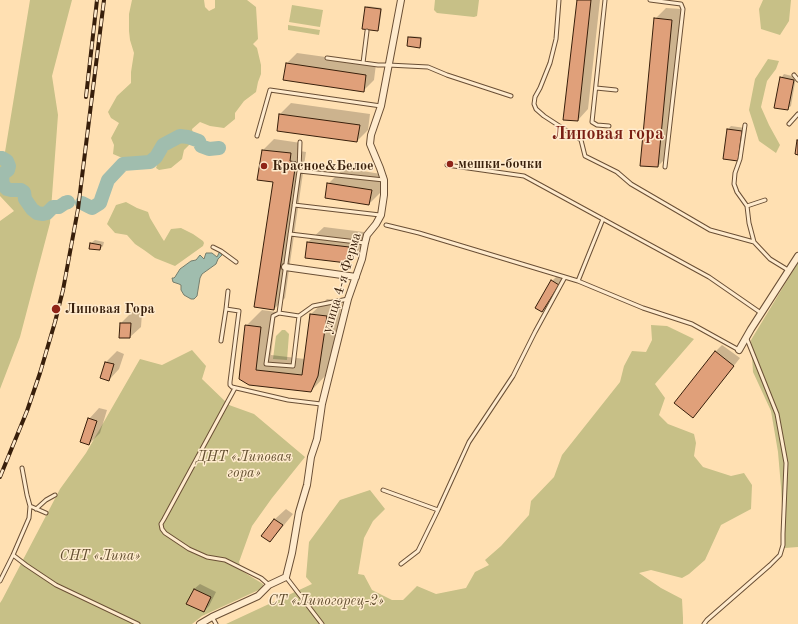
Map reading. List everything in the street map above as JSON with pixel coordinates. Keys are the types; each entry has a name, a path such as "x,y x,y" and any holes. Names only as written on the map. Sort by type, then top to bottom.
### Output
{"street":[{"name":"улица 4-я Ферма","path":"286,577 299,512 307,485 322,404 348,299 362,259 367,235 376,224 380,215 384,195 384,180 370,144 371,135 381,106 401,0"},
{"path":"739,350 798,256"},
{"path":"285,267 356,277"},
{"path":"200,624 212,616 258,596 269,585 286,577"}],"lane":[{"path":"559,0 556,39 550,63 535,97 534,104 536,109 544,116 581,140 585,156 617,172 631,184 710,230 754,242 770,258 789,270"},
{"path":"606,0 592,122 597,125 609,126"},
{"path":"650,0 681,4 683,9 665,167"},
{"path":"363,63 366,31"},
{"path":"327,58 378,65 428,67 447,75 511,96"},
{"path":"794,75 798,80"},
{"path":"596,88 616,90"},
{"path":"257,136 270,90 381,106"},
{"path":"789,124 798,114"},
{"path":"745,125 740,159 735,173 734,184 737,192 747,206 749,223 754,242"},
{"path":"279,313 299,171 300,142"},
{"path":"447,165 524,176 709,277 761,313"},
{"path":"299,171 384,180"},
{"path":"747,206 765,200"},
{"path":"294,205 380,215"},
{"path":"578,281 603,219"},
{"path":"386,225 419,233 578,281 643,308 692,324 739,350"},
{"path":"290,234 365,243"},
{"path":"213,247 221,250 236,262"},
{"path":"402,564 418,551 468,442 514,376 535,332 565,277"},
{"path":"221,341 228,291"},
{"path":"299,316 293,366 266,364 273,316 279,313 299,316 313,306 348,299"},
{"path":"226,309 239,311 230,382 232,387 288,400 322,404"},
{"path":"704,624 780,555 783,545 786,463 777,414 746,337"},
{"path":"235,388 164,519 162,530 189,549 208,557 225,560 260,578 269,585"},
{"path":"0,581 14,555 29,518 30,506 22,468"},
{"path":"383,490 438,510"},
{"path":"36,509 46,500 55,495"},
{"path":"30,506 46,513"},
{"path":"14,555 56,585 138,624"},
{"path":"286,577 322,624"},
{"path":"212,616 216,624"}],"green space":[{"path":"30,0 72,0 52,76 58,115 50,223 20,337 0,389 0,221 14,211 0,196 0,151 5,152"},
{"path":"132,0 204,0 205,7 209,11 215,8 215,0 247,0 256,7 258,39 253,44 257,48 261,65 261,74 256,92 244,101 235,113 235,119 224,128 210,126 200,122 192,129 194,140 184,150 182,159 171,168 159,170 156,168 162,151 156,152 150,158 141,160 133,158 127,160 113,154 114,145 111,138 119,123 111,118 108,112 117,96 131,83 134,53 130,40 129,14"},
{"path":"435,0 479,0 477,16 474,17 437,13 434,10"},
{"path":"763,0 791,0 789,21 780,35 761,29 759,9"},
{"path":"292,5 323,10 320,27 289,22"},
{"path":"288,25 320,30 319,35 288,30"},
{"path":"768,59 779,61 776,69 767,81 761,107 780,145 776,153 759,141 749,110 755,79"},
{"path":"126,202 148,212 164,241 171,229 181,228 203,241 203,246 175,266 155,258 135,244 127,235 115,233 107,224 116,205"},
{"path":"798,263 798,547 785,548 778,452 771,411 753,372 751,340"},
{"name":"СТ «Липогорец-2»","path":"651,325 667,326 694,339 655,384 665,398 659,415 668,424 694,434 696,443 694,456 703,467 731,476 744,473 752,485 751,509 721,525 705,560 689,574 682,578 651,570 639,573 661,588 682,599 683,624 226,624 312,584 306,577 309,542 340,500 370,490 385,509 373,521 364,538 358,574 364,575 372,590 392,600 403,600 417,586 436,594 466,588 475,572 489,565 485,560 501,546 529,515 531,501 554,477 562,455 620,382 624,366 632,351 646,352 652,340"},
{"path":"282,330 285,330 289,334 287,360 273,359 276,336"},
{"name":"СНТ «Липа»","path":"192,350 206,366 202,379 229,405 254,414 305,457 252,526 239,562 242,571 263,584 263,588 202,616 192,624 0,624 0,603 60,489 86,453 140,359 162,365"}],"shaded area":[{"path":"220,251 222,255 216,264 202,274 197,296 194,299 191,299 184,295 181,290 181,285 173,282 172,278 175,277 180,269 191,261 196,260 200,255 204,259 206,253 212,253 217,257"}],"building":[{"path":"577,0 591,0 578,121 563,120"},
{"path":"365,7 381,9 378,31 362,29"},
{"path":"654,18 672,20 658,167 640,166"},
{"path":"408,37 421,38 420,48 407,46"},
{"path":"286,63 366,75 364,92 283,80"},
{"path":"780,77 794,80 788,110 774,108"},
{"path":"279,114 360,125 357,142 277,131"},
{"path":"727,129 742,131 738,161 723,159"},
{"path":"798,140 798,155 795,154"},
{"path":"262,150 291,153 290,161 296,162 274,310 254,307 273,182 257,180"},
{"path":"327,183 372,190 369,205 325,198"},
{"path":"307,242 349,247 347,263 305,258"},
{"path":"90,243 101,245 100,250 89,249"},
{"path":"551,280 559,285 542,312 535,308"},
{"path":"310,314 327,316 318,376 311,392 249,385 239,379 245,325 261,327 256,370 302,375"},
{"path":"120,323 131,323 130,338 119,338"},
{"path":"715,351 734,366 693,418 674,403"},
{"path":"105,362 114,364 109,381 100,378"},
{"path":"88,418 97,421 89,445 80,442"},
{"path":"274,519 283,525 270,542 261,536"},
{"path":"194,589 211,597 204,612 186,604"}],"waterway":[{"path":"82,203 92,208 100,203 108,180 123,164 150,162 156,157 163,145 180,136 199,141 201,146 209,149 219,148"},
{"path":"0,158 7,161 9,166 8,170 2,177 3,185 7,189 21,190 24,192 25,199 37,213 47,213 53,207 59,207 68,202"}],"railway":[{"path":"86,97 97,0"},
{"path":"0,477 27,411 40,373 63,290 78,209 104,0"}],"place":[{"name":"мешки-бочки","path":"450,164"},
{"name":"Красное&Белое","path":"264,166"},
{"name":"Липовая Гора","path":"56,309"}],"district":[{"name":"Липовая гора","path":"608,134"}],"park label":[{"name":"ДНТ «Липовая гора»","path":"244,466"}]}
